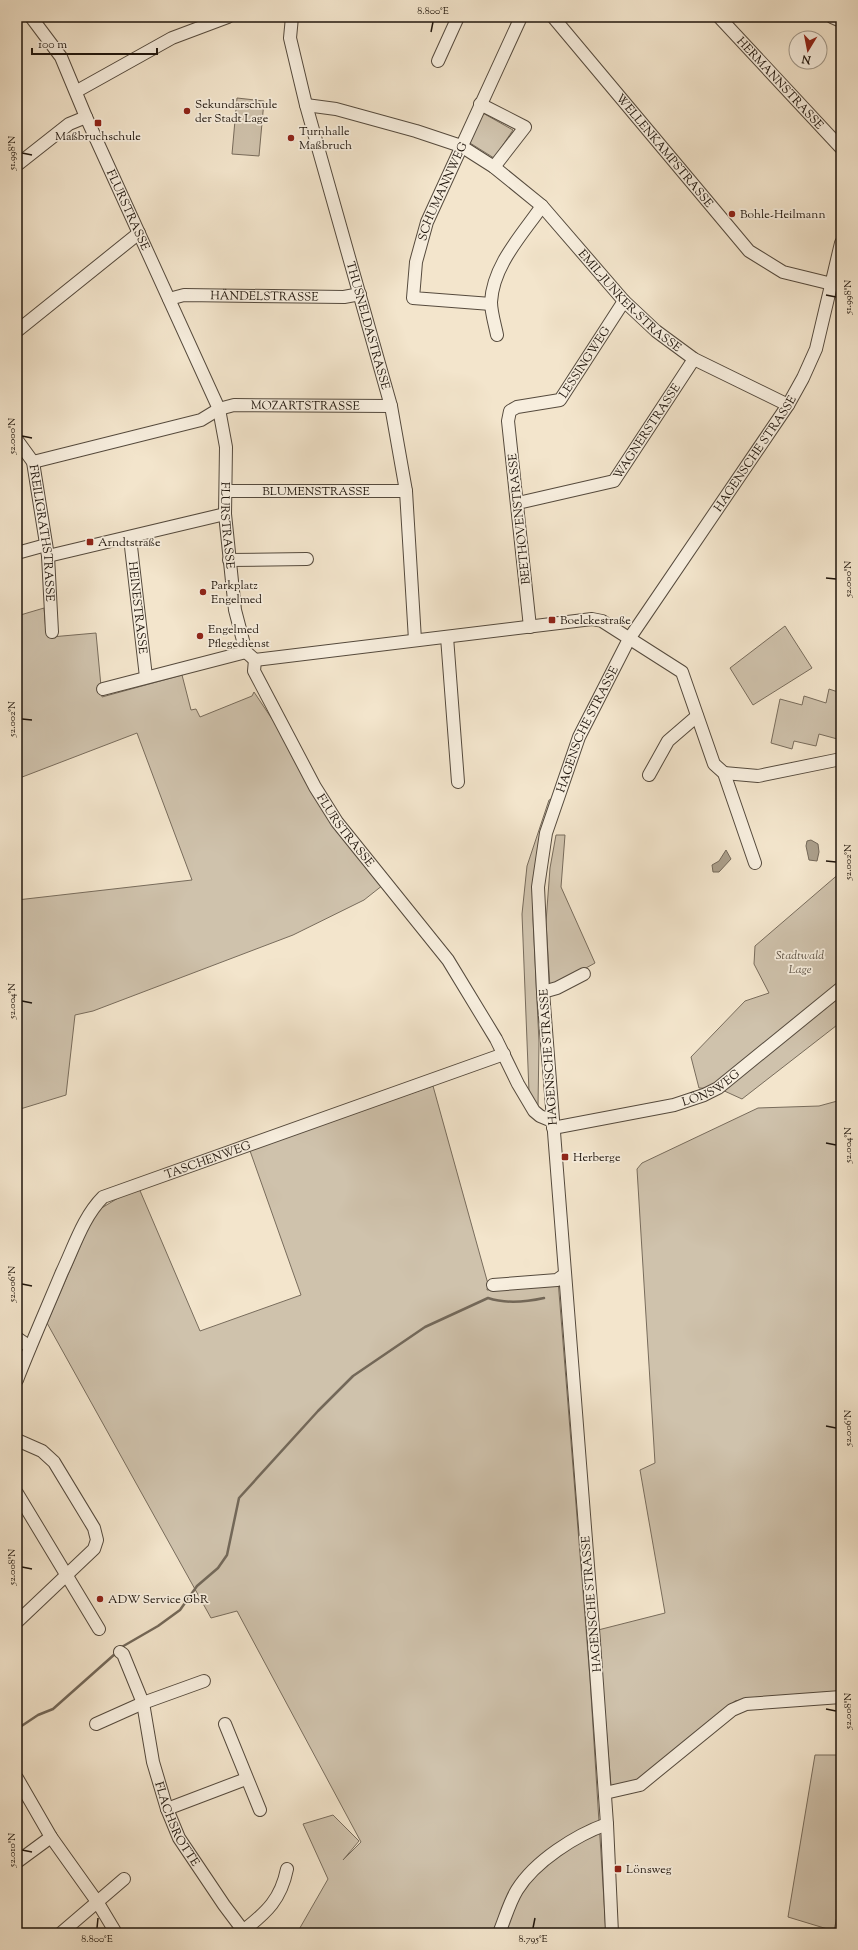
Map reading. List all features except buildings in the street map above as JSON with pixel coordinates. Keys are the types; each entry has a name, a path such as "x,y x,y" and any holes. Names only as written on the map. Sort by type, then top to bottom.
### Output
{"street":[{"name":"FLURSTRASSE","path":"31,17 61,57 77,91 86,117 219,409 226,447 225,514 235,610 251,656 254,671 315,787 337,822 448,960 504,1054 518,1084 534,1111 553,1125"},
{"path":"77,91 172,38 228,17"},
{"name":"THUSNELDASTRASSE","path":"292,17 290,38 306,105 391,406 406,491 415,640"},
{"path":"438,61 458,17"},
{"name":"SCHUMANNWEG","path":"491,304 413,298 416,262 427,222 521,17"},
{"name":"WELLENKAMPSTRASSE","path":"553,17 749,251 783,272 832,284"},
{"name":"HERMANNSTRASSE","path":"720,17 841,148"},
{"path":"832,17 841,21"},
{"path":"480,104 525,127 494,166"},
{"name":"EMIL-JUNKER-STRASSE","path":"306,105 336,109 416,131 461,146 494,166 542,206 624,301 656,331 694,359 788,405"},
{"path":"17,164 69,124 86,117"},
{"path":"497,335 491,304 494,284 502,264 542,206"},
{"path":"17,331 139,233"},
{"name":"HAGENSCHE STRASSE","path":"612,1933 605,1793 543,992 538,887 546,833 579,737 629,639 788,405 804,378 816,349 841,243"},
{"name":"HÄNDELSTRASSE","path":"169,299 184,295 344,296 360,294"},
{"name":"LESSINGWEG","path":"510,411 517,407 560,400 624,301"},
{"name":"WAGNERSTRASSE","path":"518,503 614,481 694,359"},
{"name":"MOZARTSTRASSE","path":"33,462 201,420 219,409 234,405 391,406"},
{"name":"BEETHOVENSTRASSE","path":"510,411 508,421 518,503 530,627"},
{"name":"FREILIGRATHSTRASSE","path":"17,440 33,462 47,551 52,632"},
{"name":"BLUMENSTRASSE","path":"226,491 406,491"},
{"path":"17,553 47,551 130,538 225,514"},
{"name":"HEINESTRASSE","path":"130,538 146,677"},
{"path":"229,560 307,558"},
{"path":"103,689 146,677 251,656 447,637 598,619 682,672 714,764 724,773 755,862"},
{"path":"447,637 458,782"},
{"path":"649,775 668,741 697,716"},
{"path":"724,773 758,776 841,759"},
{"path":"543,992 557,988 584,974"},
{"name":"LÖNSWEG","path":"553,1125 674,1105 704,1095 718,1088 841,988"},
{"name":"TASCHENWEG","path":"17,1380 81,1230 96,1204 103,1197 504,1054"},
{"path":"493,1285 557,1280 564,1275"},
{"path":"17,1338 30,1347"},
{"path":"17,1440 42,1451 54,1462 94,1528 97,1540 94,1549 17,1622"},
{"path":"17,1493 99,1629"},
{"name":"FLACHSROTTE","path":"120,1652 123,1654 143,1703 153,1762 167,1809 179,1838 244,1932 262,1916 278,1897 284,1884 287,1869"},
{"path":"96,1724 143,1703 204,1681"},
{"path":"605,1793 640,1785 732,1710 746,1704 841,1697"},
{"path":"225,1724 246,1779 260,1810"},
{"path":"17,1778 51,1837 98,1903 116,1933"},
{"path":"167,1809 246,1779"},
{"path":"499,1933 517,1890 531,1872 547,1857 593,1829 607,1824"},
{"path":"17,1862 51,1837"},
{"path":"61,1933 98,1903 124,1879"}],"green space":[{"path":"237,98 264,101 259,156 232,154"},
{"path":"481,112 513,130 494,158 470,143 468,137"},
{"path":"44,608 46,631 51,637 96,633 102,697 182,675 191,710 196,709 200,717 252,696 254,692 383,885 364,900 293,935 93,1011 75,1015 66,1095 17,1110 17,900 192,880 137,733 17,779 17,616"},
{"path":"785,626 812,668 753,705 730,668"},
{"path":"829,689 841,693 841,740 819,734 816,746 794,741 792,749 771,743 780,699 802,705 804,696 826,703"},
{"path":"551,799 540,845 535,877 533,919 539,1042 538,1106 529,1092 522,914 527,866 549,800"},
{"path":"556,835 565,835 561,887 595,963 550,988 546,922 550,868"},
{"name":"Stadtwald Lage","path":"841,872 841,1022 742,1099 720,1089 699,1088 691,1057 745,1001 769,993 754,964 755,946"},
{"path":"433,1086 488,1284 487,1290 558,1280 590,1679 606,1933 297,1933 328,1879 303,1824 333,1815 359,1841 343,1860 361,1842 237,1611 211,1618 47,1323 95,1212 138,1186 200,1331 301,1295 249,1148"},
{"path":"841,1100 841,1691 749,1698 735,1701 639,1781 611,1786 598,1630 665,1613 640,1470 655,1463 637,1169 642,1163 758,1108 819,1106"},
{"path":"815,1755 841,1755 841,1896 834,1931 788,1917"}],"shaded area":[{"path":"811,840 818,844 819,852 817,861 809,860 806,846 807,841"},
{"path":"726,850 731,859 719,872 713,872 712,865 719,861"}],"waterway":[{"path":"120,1648 158,1626 180,1610 197,1586 218,1568 227,1555 239,1498 318,1411 353,1376 425,1327 488,1298 516,1302 544,1298"},
{"path":"17,1729 38,1715 53,1709 116,1653"}],"place":[{"name":"Sekundarschule der Stadt Lage","path":"187,111"},
{"name":"Maßbruchschule","path":"98,123"},
{"name":"Turnhalle Maßbruch","path":"291,138"},
{"name":"Bohle-Heilmann","path":"732,214"},
{"name":"Arndtstraße","path":"90,542"},
{"name":"Parkplatz Engelmed","path":"203,592"},
{"name":"Boelckestraße","path":"552,620"},
{"name":"Engelmed Pflegedienst","path":"200,636"},
{"name":"Herberge","path":"565,1157"},
{"name":"ADW Service GbR","path":"100,1599"},
{"name":"Lönsweg","path":"618,1869"}]}
